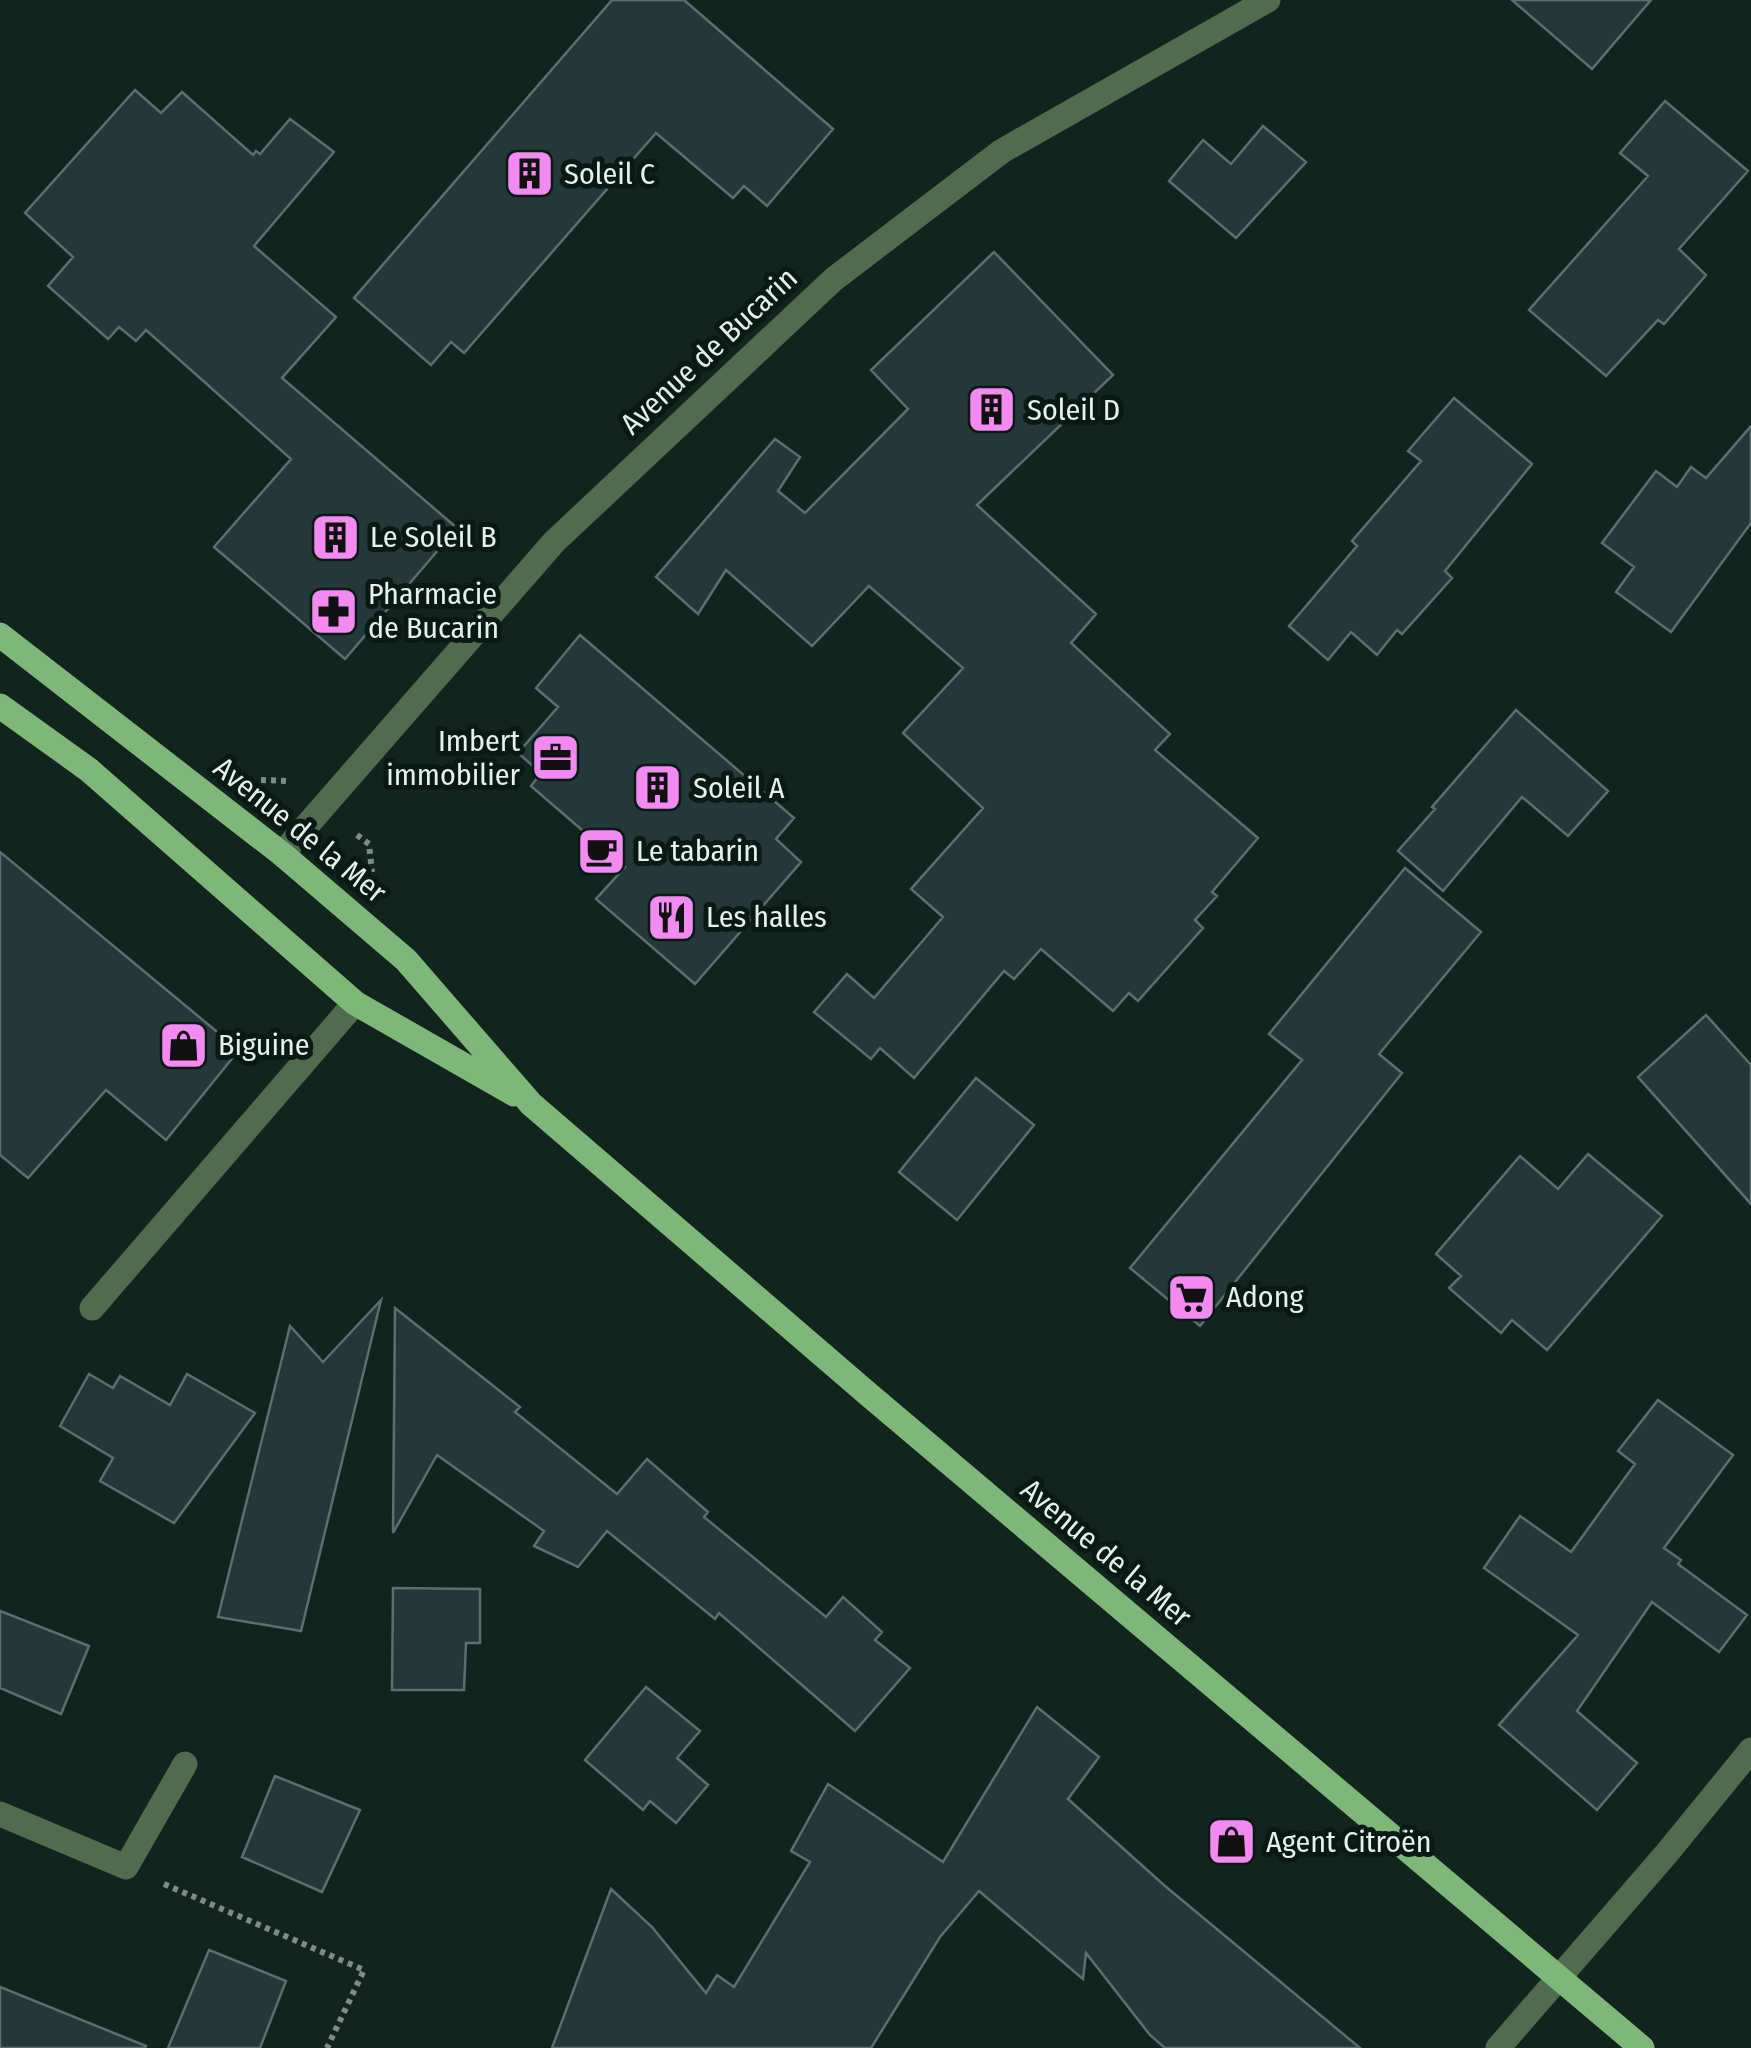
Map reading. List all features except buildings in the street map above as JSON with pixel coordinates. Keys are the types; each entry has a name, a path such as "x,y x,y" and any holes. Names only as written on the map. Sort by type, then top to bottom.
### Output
{"main road":[{"name":"Avenue de la Mer","path":"0,635 282,854 406,960 531,1104 1642,2048"},
{"name":"Avenue de la Mer","path":"0,706 88,770 355,1003 531,1104"}],"street":[{"name":"Avenue de Bucarin","path":"282,854 554,542 834,279 1002,151 1268,0"},
{"path":"92,1308 355,1003"},
{"path":"1498,2048 1751,1750"},
{"path":"0,1814 126,1867 185,1764"}],"path":[{"path":"126,1867 364,1970 327,2048"}],"place":[{"name":"Soleil C","path":"529,174"},
{"name":"Soleil D","path":"992,410"},
{"name":"Le Soleil B","path":"335,537"},
{"name":"Pharmacie de Bucarin","path":"333,611"},
{"name":"Imbert immobilier","path":"555,758"},
{"name":"Soleil A","path":"658,788"},
{"name":"Le tabarin","path":"601,851"},
{"name":"Les halles","path":"671,917"},
{"name":"Biguine","path":"183,1045"},
{"name":"Adong","path":"1191,1297"},
{"name":"Agent Citroën","path":"1231,1842"}]}
